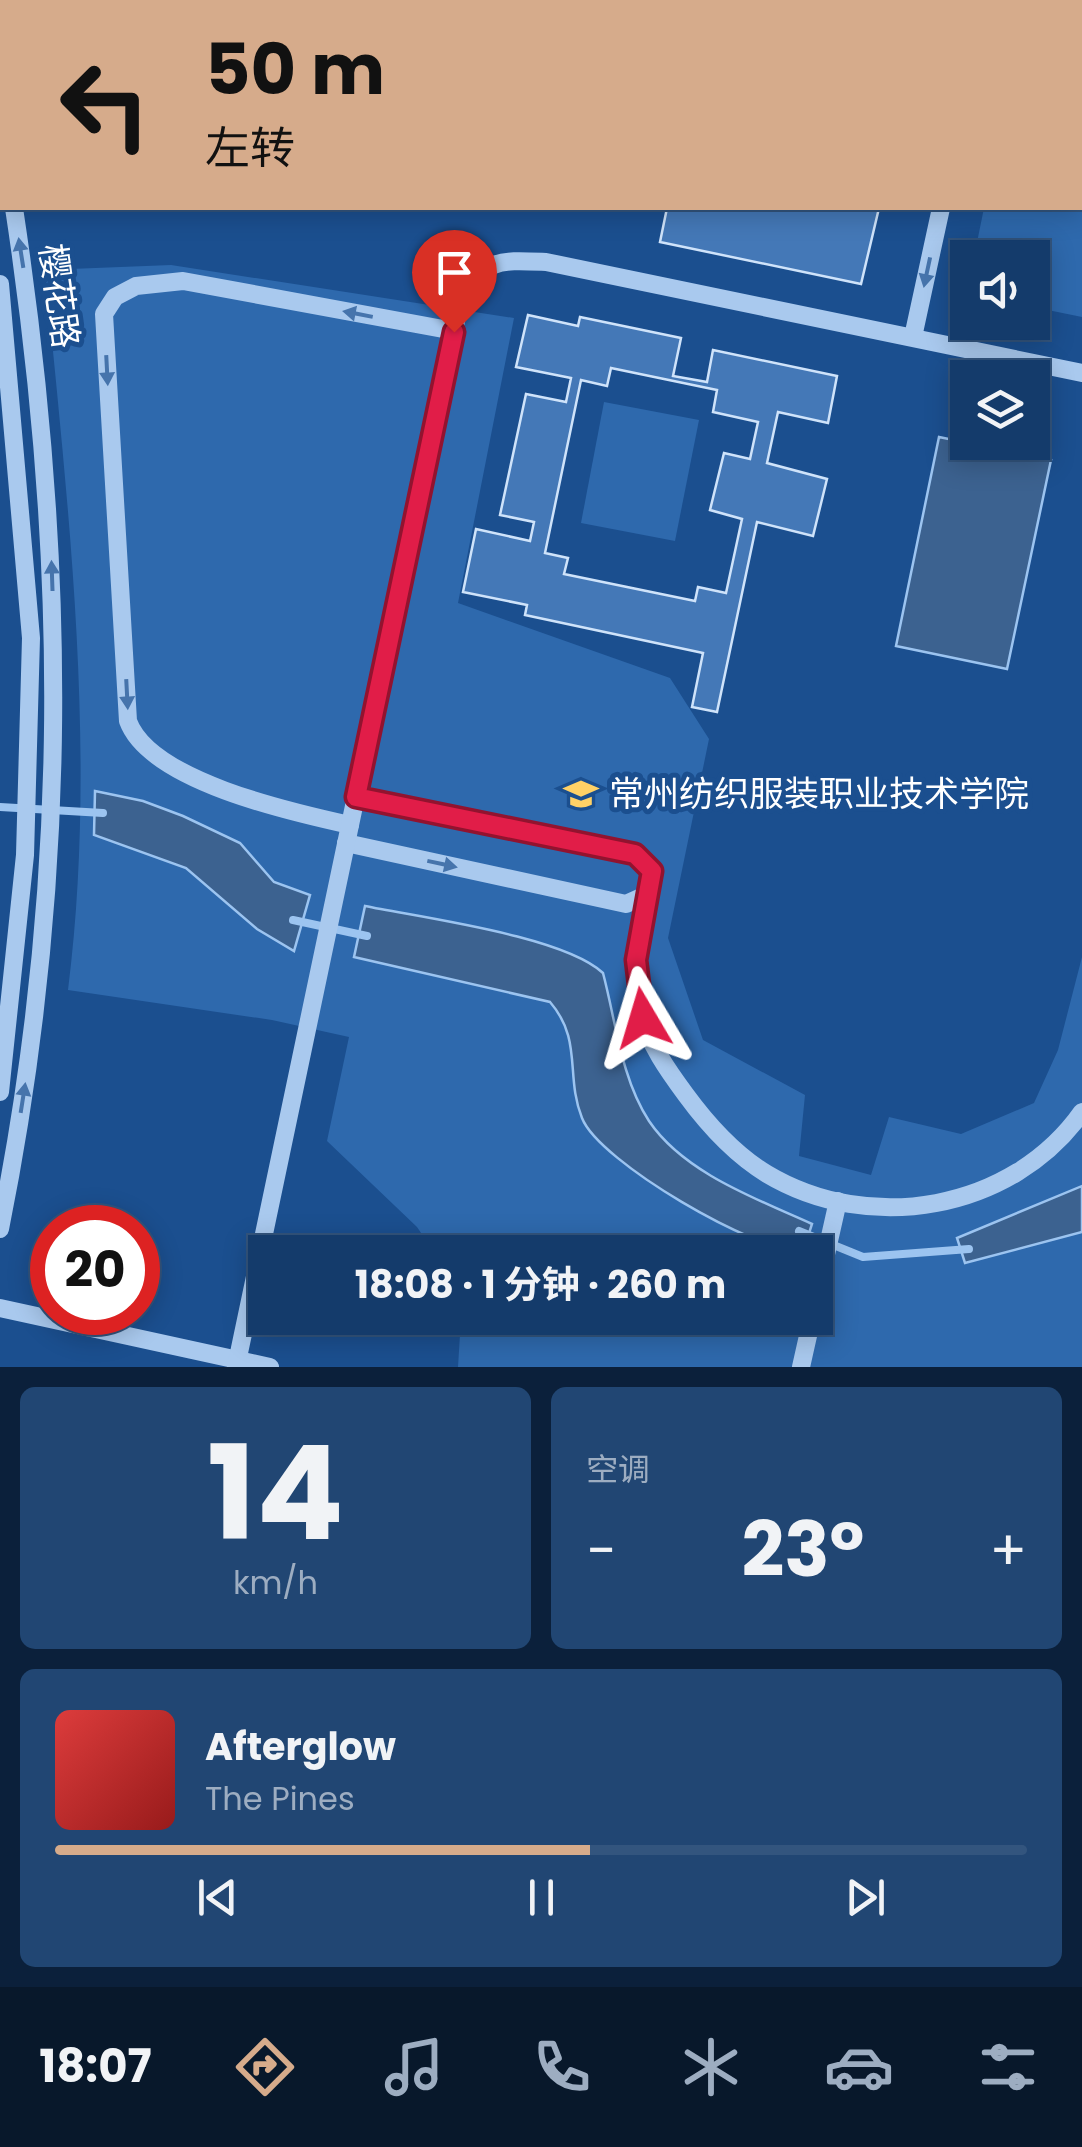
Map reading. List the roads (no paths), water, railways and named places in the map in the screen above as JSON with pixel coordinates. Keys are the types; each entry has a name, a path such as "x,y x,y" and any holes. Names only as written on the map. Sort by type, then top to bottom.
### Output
{"street":[{"name":"樱花路","path":"0,1228 32,1046 55,778 50,510 31,319 14,210"},
{"path":"913,337 941,210"},
{"path":"237,1364 460,302 476,274 503,260 546,262 1082,372"},
{"path":"454,332 183,281 136,286 115,296 104,314 128,721 135,740 154,758 266,807 348,834 626,904 646,896"},
{"name":"樱花路","path":"0,284 31,638 26,833 0,1092"},
{"path":"356,797 635,854 652,871 636,960 643,1018 668,1070 713,1132 767,1174 838,1201 917,1208 970,1196 1030,1164 1082,1112"},
{"path":"830,1235 838,1201"},
{"path":"0,1308 237,1364 270,1367"},
{"path":"801,1367 808,1335"}],"waterway":[{"path":"0,807 103,813"},
{"path":"293,920 367,936"},
{"path":"799,1231 863,1257 969,1249"}],"place":[{"name":"常州纺织服装职业技术学院","path":"581,794"}]}
